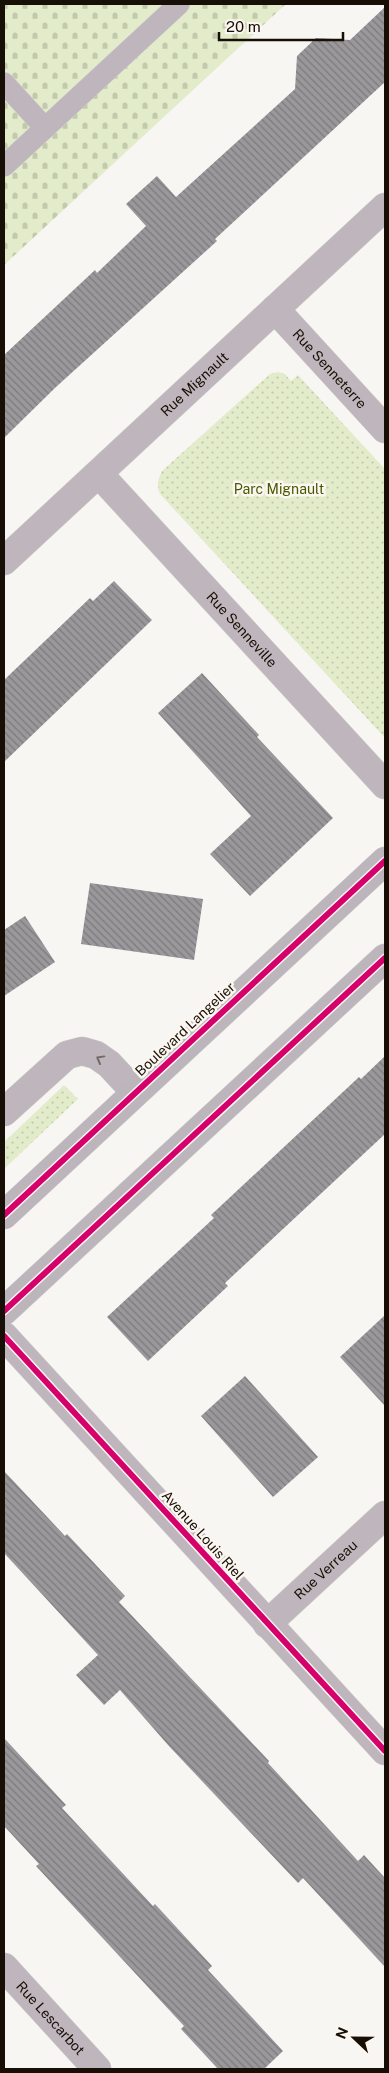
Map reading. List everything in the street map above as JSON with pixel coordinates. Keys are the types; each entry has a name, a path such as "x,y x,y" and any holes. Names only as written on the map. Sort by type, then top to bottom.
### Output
{"main road":[{"name":"Boulevard Langelier","path":"4,1215 385,861"},
{"path":"4,1311 385,958"}],"street":[{"name":"Rue Mignault","path":"4,561 385,207"},
{"name":"Rue Senneterre","path":"275,309 385,429"},
{"name":"Rue Senneville","path":"99,474 385,785"},
{"path":"4,1112 67,1055 82,1051 96,1055 109,1064 135,1092"},
{"name":"Avenue Louis Riel","path":"4,1336 385,1751"},
{"name":"Rue Verreau","path":"267,1624 385,1515"},
{"name":"Rue Lescarbot","path":"4,1967 97,2069"}],"lane":[{"path":"4,166 179,4"},
{"path":"4,84 45,128"}],"green space":[{"path":"4,4 286,4 4,265"},
{"name":"Parc Mignault","path":"278,372 285,374 291,381 298,375 385,469 385,738 160,494 158,488 159,477 162,471 270,374"},
{"path":"64,1085 78,1099 4,1169 4,1142"}],"building":[{"path":"385,7 385,82 215,239 217,241 56,387 4,438 4,355 95,270 97,273 146,226 126,204 157,176 176,197 295,89 297,56 316,38 350,40"},
{"path":"114,581 152,620 4,762 4,680 90,598 93,601"},
{"path":"202,673 259,735 257,737 333,818 250,896 210,854 251,816 158,713"},
{"path":"90,883 203,899 194,960 81,944"},
{"path":"25,916 55,962 4,996 4,930"},
{"path":"385,1056 385,1134 225,1283 228,1286 148,1361 107,1317 214,1218 211,1215 359,1077 361,1079"},
{"path":"385,1315 385,1406 340,1357"},
{"path":"245,1376 318,1457 273,1497 201,1416"},
{"path":"4,1471 125,1596 119,1602 269,1761 268,1763 358,1861 364,1855 385,1878 385,1967 303,1878 298,1883 168,1745 120,1690 104,1705 76,1675 98,1655 4,1553"},
{"path":"4,1738 66,1805 62,1808 212,1966 208,1970 283,2051 264,2069 218,2069 181,2029 184,2026 36,1866 39,1864 4,1826"}],"cycle path":[{"path":"4,1215 385,861"},
{"path":"4,1311 385,958"},
{"path":"4,1336 385,1751"}]}
